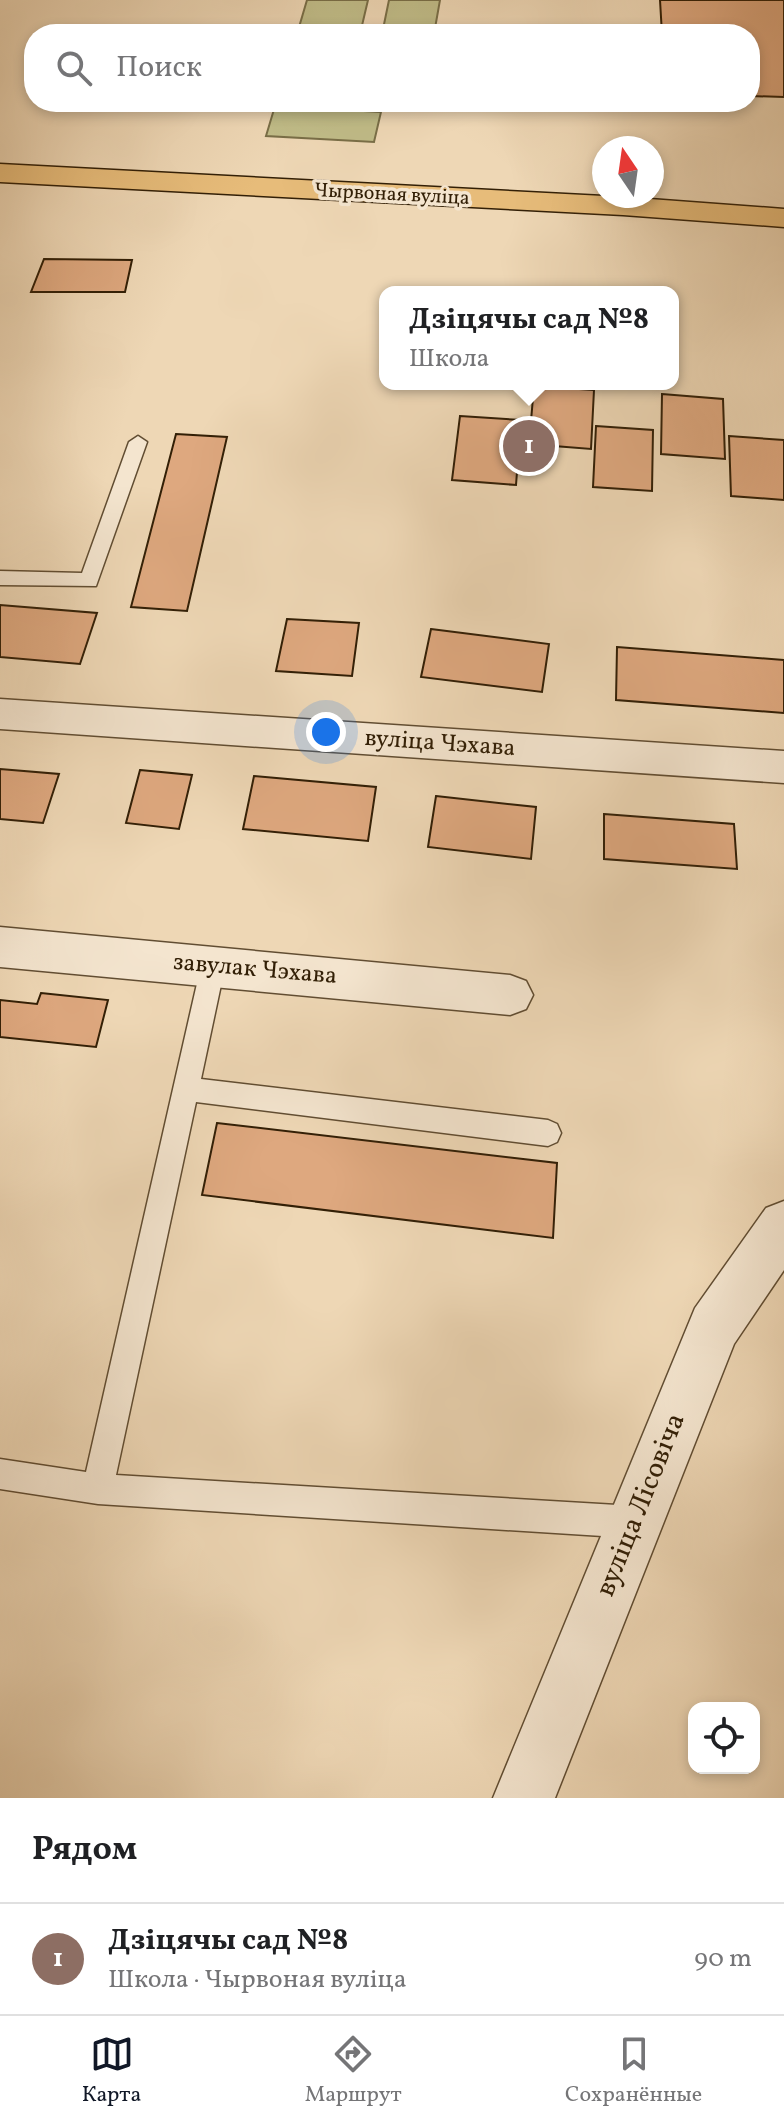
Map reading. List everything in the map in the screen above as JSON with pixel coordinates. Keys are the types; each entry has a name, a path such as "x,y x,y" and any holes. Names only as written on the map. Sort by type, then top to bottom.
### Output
{"main road":[{"name":"Чырвоная вуліца","path":"0,173 623,206 784,218"}],"street":[{"name":"вуліца Чэхава","path":"0,714 784,767"},
{"name":"завулак Чэхава","path":"0,947 510,995"},
{"name":"вуліца Лісовіча","path":"524,1798 714,1327 784,1226"}],"lane":[{"path":"0,578 89,581 138,442"},
{"path":"98,1489 213,966"},
{"path":"186,1089 548,1133"},
{"path":"0,1474 98,1489 634,1522"}],"shaded area":[{"path":"307,0 368,0 362,24 300,24"},
{"path":"389,0 440,0 436,24 384,24"},
{"path":"273,112 381,112 374,142 266,136"}],"building":[{"path":"660,0 784,0 784,97 760,96 760,24 661,24"},
{"path":"44,259 132,260 125,292 31,292"},
{"path":"534,390 594,390 591,449 529,444"},
{"path":"662,394 723,399 725,459 661,454"},
{"path":"460,416 521,420 516,485 452,480"},
{"path":"596,426 653,430 652,491 593,487"},
{"path":"176,434 227,437 187,611 131,607"},
{"path":"729,436 784,440 784,500 731,496"},
{"path":"0,605 97,613 80,664 0,657"},
{"path":"287,619 359,623 352,676 276,671"},
{"path":"431,629 549,644 542,692 421,677"},
{"path":"617,647 784,660 784,713 616,700"},
{"path":"0,769 59,774 43,823 0,819"},
{"path":"140,770 192,775 179,829 126,823"},
{"path":"254,776 376,787 368,841 243,829"},
{"path":"436,796 536,807 531,859 428,847"},
{"path":"604,814 734,824 737,869 604,859"},
{"path":"41,993 108,1000 96,1047 0,1037 0,1000 37,1004"},
{"path":"217,1123 557,1163 553,1238 202,1195"}],"place":[{"name":"Дзіцячы сад №8","path":"529,446"}]}
